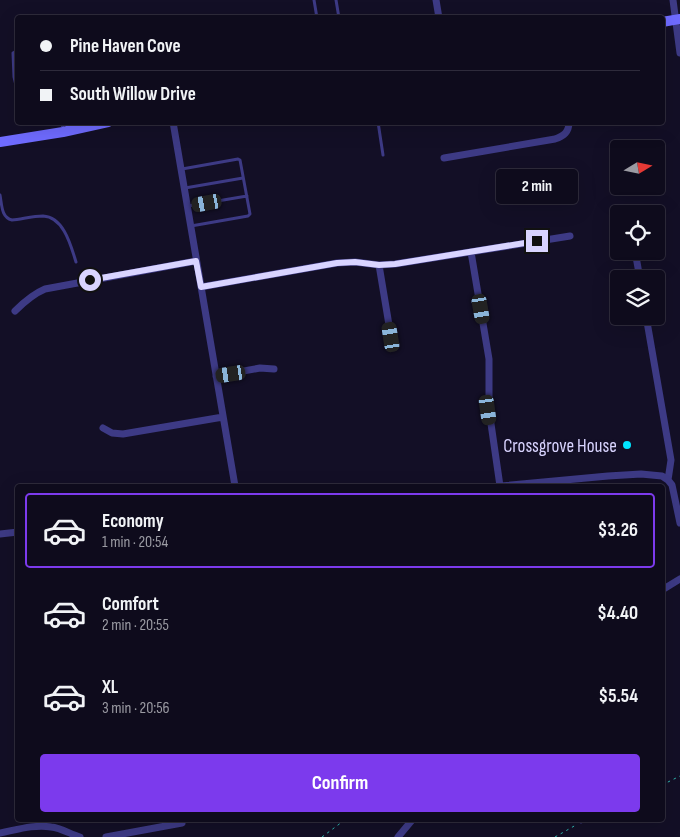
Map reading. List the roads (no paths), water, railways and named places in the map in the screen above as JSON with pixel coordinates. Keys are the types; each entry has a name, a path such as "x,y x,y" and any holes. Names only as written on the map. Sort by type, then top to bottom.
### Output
{"main road":[{"path":"665,21 678,19"},
{"path":"0,142 62,127 80,125"}],"street":[{"path":"436,0 438,15"},
{"path":"673,0 678,19 680,53"},
{"path":"174,125 235,484"},
{"path":"444,158 560,138 568,129 569,125"},
{"path":"201,287 337,263 390,265 570,236"},
{"path":"471,252 489,359 488,410 501,484"},
{"path":"15,311 32,296 45,289 196,261"},
{"path":"379,265 391,337"},
{"path":"648,325 672,460 668,480"},
{"path":"216,376 260,368 274,369"},
{"path":"102,428 123,434 223,418"},
{"path":"524,484 641,474 662,476 672,485 680,523"},
{"path":"0,534 15,532"},
{"path":"665,588 680,578"},
{"path":"398,837 410,822"},
{"path":"106,837 182,823"},
{"path":"0,833 50,826 80,837"}],"lane":[{"path":"314,0 316,15"},
{"path":"336,0 338,15"},
{"path":"15,52 13,53 15,75"},
{"path":"378,125 383,155"},
{"path":"181,169 238,159 240,160 244,178 250,214 248,216 191,226"},
{"path":"184,188 244,178"},
{"path":"0,195 4,216 8,220 43,216 54,219 68,239 76,262"},
{"path":"188,206 247,196"}],"place":[{"name":"Crossgrove House","path":"627,445"}]}
